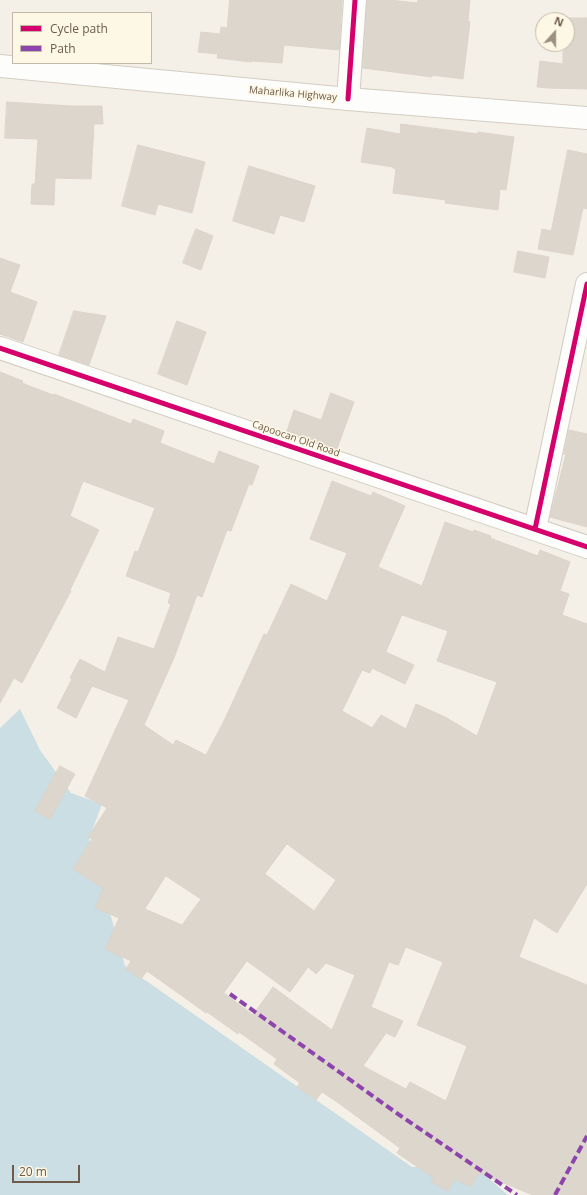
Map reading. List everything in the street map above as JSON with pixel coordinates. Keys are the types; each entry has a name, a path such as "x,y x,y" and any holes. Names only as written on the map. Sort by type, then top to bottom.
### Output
{"street":[{"path":"348,99 355,0"},
{"name":"Maharlika Highway","path":"0,66 348,99 587,118"},
{"path":"536,529 587,284"},
{"name":"Capoocan Old Road","path":"0,348 587,547"}],"shaded area":[{"path":"20,709 40,750 71,793 102,804 89,839 125,966 412,1167 473,1165 508,1195 0,1195 0,728"}],"building":[{"path":"230,0 342,0 339,50 284,45 282,63 251,62 217,58 218,54 198,52 201,32 220,34 221,27 227,28"},
{"path":"367,0 390,0 417,3 418,0 470,0 468,21 470,22 463,79 432,75 432,77 363,68"},
{"path":"575,18 587,18 587,89 537,87 540,61 563,64 563,52 575,52"},
{"path":"7,102 71,106 102,106 103,124 94,124 91,179 55,178 54,205 31,204 32,184 35,184 38,139 5,138"},
{"path":"401,124 514,137 506,190 500,189 498,210 445,203 446,200 393,193 396,169 393,167 361,162 367,128 400,134"},
{"path":"138,145 205,162 192,213 158,204 155,215 122,206"},
{"path":"568,150 587,154 587,209 583,208 573,255 538,249 542,229 551,231"},
{"path":"249,166 315,186 304,222 280,215 274,234 233,221"},
{"path":"196,229 213,236 201,270 183,263"},
{"path":"518,251 549,257 545,278 514,272"},
{"path":"0,258 20,265 10,292 37,302 23,342 0,334"},
{"path":"74,311 106,316 89,365 59,355"},
{"path":"177,321 206,332 187,385 158,374"},
{"path":"0,372 23,381 22,383 131,424 133,419 164,431 160,443 214,464 219,451 259,466 252,485 249,484 231,531 227,530 202,597 197,595 174,658 144,725 173,745 176,740 206,755 224,721 264,634 267,635 291,584 327,601 347,553 310,539 332,481 371,496 373,492 405,506 378,567 422,586 445,522 473,532 474,530 491,536 490,538 538,556 540,550 570,562 560,591 569,594 562,615 587,624 587,884 557,933 534,918 519,957 587,985 587,1195 533,1195 479,1173 471,1187 455,1179 448,1191 431,1182 434,1178 397,1153 400,1148 337,1102 322,1092 316,1100 297,1087 300,1083 274,1064 277,1059 239,1032 238,1034 207,1012 206,1013 147,971 141,979 126,969 131,961 105,949 119,918 95,908 103,888 73,869 92,839 88,837 107,808 85,796 129,700 92,686 76,718 57,708 72,679 70,678 80,659 105,672 118,637 154,649 171,604 168,603 171,593 126,576 135,551 138,552 155,508 83,481 70,516 99,530 70,590 71,591 22,683 14,678 0,703","holes":["402,615 448,631 437,661 497,682 477,736 445,717 416,704 406,729 381,715 372,728 342,711 362,670 370,673 372,668 405,684 414,665 386,652","287,844 336,880 314,911 265,874","166,876 201,899 182,925 145,909","406,947 443,962 417,1025 467,1046 446,1101 410,1082 406,1089 363,1066 386,1033 395,1037 403,1021 371,1007 389,962 398,965","247,961 290,992 308,967 316,974 326,963 355,975 332,1030 273,987 253,1015 224,993"]},
{"path":"331,393 354,402 337,449 287,431 294,410 321,420"},
{"path":"569,430 587,434 587,527 550,517 566,454 564,454"},
{"path":"60,766 75,774 50,819 35,811"}],"marked path":[{"path":"230,994 398,1114 517,1195"},
{"path":"555,1195 587,1136"}],"cycle path":[{"path":"348,99 355,0"},
{"path":"535,529 587,284"},
{"path":"0,348 587,547"}]}
